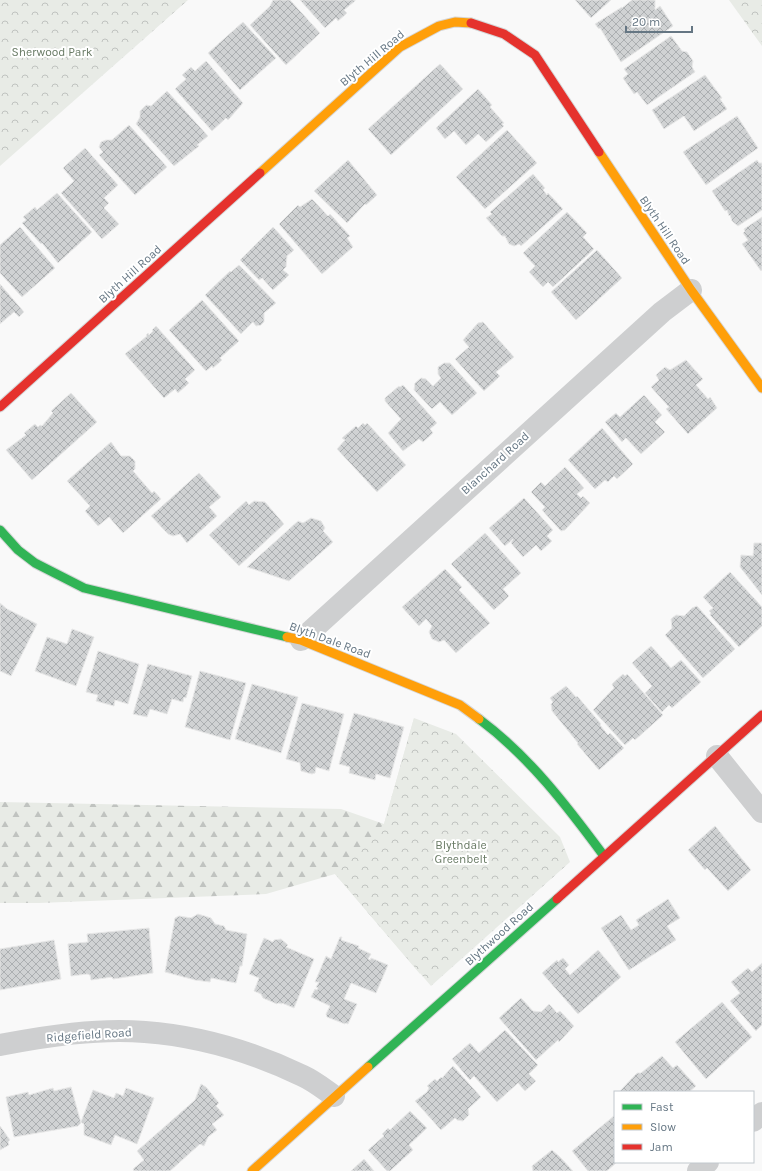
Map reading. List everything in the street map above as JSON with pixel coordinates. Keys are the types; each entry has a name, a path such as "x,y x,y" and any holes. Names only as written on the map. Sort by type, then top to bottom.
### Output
{"street":[{"name":"Blyth Hill Road","path":"0,407 400,47 426,31 454,22 478,25 499,31 518,41 535,55 691,290 748,371 762,388"},
{"name":"Blanchard Road","path":"301,640 644,328 691,290"},
{"name":"Blyth Dale Road","path":"0,530 18,550 35,563 84,588 301,640 460,705 495,731 521,756 560,797 604,856"},
{"name":"Blythwood Road","path":"252,1171 334,1096 762,715"},
{"path":"717,756 762,812"},
{"name":"Ridgefield Road","path":"0,1045 34,1039 107,1031 145,1032 175,1036 198,1040 238,1051 304,1077 334,1096"},
{"path":"754,1120 762,1113"},
{"path":"698,1171 707,1163"}],"green space":[{"name":"Sherwood Park","path":"0,0 188,0 0,166"},
{"path":"729,0 762,0 762,46"},
{"path":"414,718 420,974 335,874 266,894 39,903 0,903 0,802 341,809 384,824"},
{"name":"Blythdale Greenbelt","path":"414,718 456,734 560,837 570,862 431,986 335,874 384,824"}],"building":[{"path":"273,0 290,0 320,33 286,65 250,25 270,6"},
{"path":"300,0 355,1 344,10 347,13 338,21 336,18 325,28"},
{"path":"575,0 611,0 591,18"},
{"path":"632,0 655,0 655,10 660,6 673,26 621,62 600,28 599,29 595,24 622,8"},
{"path":"243,22 276,58 240,90 208,53"},
{"path":"671,36 682,51 687,52 693,61 692,67 695,72 647,105 637,92 634,94 623,78 628,74 624,69"},
{"path":"206,61 243,103 228,120 226,118 212,131 175,89 186,79 182,75 191,67 195,71"},
{"path":"440,64 463,89 391,155 368,129"},
{"path":"705,75 722,98 720,99 727,109 694,131 684,116 664,129 652,110"},
{"path":"478,89 492,105 490,107 504,123 502,124 504,126 486,142 478,134 466,145 454,131 445,139 436,128"},
{"path":"167,91 208,136 197,145 199,146 174,166 136,124 140,117 140,111 146,105 151,106"},
{"path":"737,116 758,148 706,185 683,152"},
{"path":"129,125 167,167 135,195 99,155 103,152 99,147 101,142 112,140"},
{"path":"507,130 537,163 485,209 456,177"},
{"path":"85,148 118,185 104,198 109,203 104,208 119,224 102,239 61,193 74,181 63,168"},
{"path":"348,160 377,195 366,205 365,204 347,223 314,191"},
{"path":"757,160 759,163 762,163 762,210 738,226 732,221 727,210 725,211 712,191"},
{"path":"533,174 545,188 543,190 547,195 548,193 563,209 521,246 519,244 514,246 509,244 505,236 502,236 486,218 492,214 490,212"},
{"path":"57,193 92,232 58,263 42,243 41,244 22,223 26,220 23,217 35,207 37,210"},
{"path":"312,199 328,216 330,214 350,236 347,238 353,247 322,274 279,224 298,205 300,207"},
{"path":"567,212 587,233 583,237 594,249 553,287 548,282 543,287 529,272 535,266 523,253"},
{"path":"762,217 761,271 742,244 748,240 743,233 745,231 744,229"},
{"path":"20,227 55,268 22,297 0,273 0,245"},
{"path":"273,227 294,250 287,256 286,267 283,270 289,275 273,290 262,278 259,280 240,260"},
{"path":"597,250 622,278 576,320 551,292"},
{"path":"239,265 276,303 264,313 264,322 261,325 256,326 253,322 241,334 205,295 230,271 231,272"},
{"path":"0,284 24,312 19,317 14,312 0,324"},
{"path":"202,300 239,341 220,358 222,360 213,368 212,366 206,371 169,330"},
{"path":"483,322 514,357 496,372 500,376 484,391 455,359 469,347 463,340 478,323"},
{"path":"156,326 195,370 185,379 189,383 178,393 175,389 164,398 125,354 147,336 146,335 148,333 149,335"},
{"path":"686,360 703,379 696,385 708,399 710,397 717,408 688,434 666,409 669,407 651,387 659,380 656,375 665,367 670,370"},
{"path":"444,363 450,363 477,393 452,415 440,402 432,409 414,390 415,383 421,378 426,379 433,386 441,378 438,374 438,367"},
{"path":"403,385 437,423 430,429 433,433 423,442 419,439 403,451 388,433 401,419 385,401 385,398 399,386 400,387"},
{"path":"71,393 97,422 32,480 6,450 26,435 24,433 35,424 38,427 40,425 42,426 53,413 51,411"},
{"path":"644,395 662,415 655,422 665,432 641,454 626,438 622,442 605,422 616,413 620,417"},
{"path":"363,423 365,425 367,423 406,465 377,492 337,449 345,440 342,438 356,426 358,428"},
{"path":"602,428 633,464 617,479 614,476 608,482 605,480 595,489 568,460"},
{"path":"111,442 121,456 130,456 135,461 135,469 133,471 152,493 154,491 161,499 123,533 109,517 98,526 85,511 90,506 67,481"},
{"path":"565,467 584,488 577,494 581,498 583,496 590,503 565,530 561,531 542,510 545,507 531,492 541,482 545,486"},
{"path":"199,473 221,497 209,507 217,516 187,543 180,534 173,536 168,534 151,516"},
{"path":"524,498 553,530 547,536 552,541 541,551 536,545 523,557 511,543 513,539 505,546 489,528"},
{"path":"246,501 249,505 254,501 265,502 284,524 239,566 209,535"},
{"path":"311,518 321,521 325,528 323,531 333,542 289,581 247,567 298,521 303,523"},
{"path":"485,533 521,573 503,589 509,596 494,610 451,564"},
{"path":"754,543 762,543 762,595 740,567 741,555 753,556"},
{"path":"445,569 462,587 459,590 490,623 456,653 444,640 439,642 432,639 429,632 432,626 426,619 419,626 402,607"},
{"path":"730,572 762,607 762,626 739,647 710,615 711,613 709,611 713,608 703,597"},
{"path":"0,603 7,609 37,624 11,676 0,671"},
{"path":"697,606 735,649 703,678 665,635 672,628 671,619 676,615 684,616 692,608"},
{"path":"72,629 94,637 76,686 35,671 47,637 67,644"},
{"path":"651,646 671,668 681,660 701,682 672,708 669,705 662,712 645,693 652,686 632,663"},
{"path":"98,651 139,664 128,704 115,700 114,706 96,701 98,695 86,692"},
{"path":"148,664 192,676 186,698 184,697 183,702 172,699 167,714 150,709 147,717 133,714"},
{"path":"200,671 246,683 230,740 185,727"},
{"path":"623,674 625,676 627,674 663,715 635,740 633,738 625,745 593,710 614,688 612,684"},
{"path":"252,684 298,697 281,753 235,739"},
{"path":"566,686 576,697 577,696 601,724 600,725 608,735 610,733 624,748 599,770 552,711 551,704 553,702 550,698"},
{"path":"302,703 344,714 329,771 316,767 315,773 312,774 301,771 300,763 286,759"},
{"path":"354,713 404,727 390,778 376,774 375,780 349,773 350,767 339,764"},
{"path":"715,826 751,870 728,891 707,868 705,870 688,850"},
{"path":"668,899 680,918 667,926 676,940 629,970 601,928 621,915 631,930 639,925 636,920"},
{"path":"198,914 211,918 215,924 224,926 226,930 247,934 242,966 240,966 236,983 211,978 210,982 195,980 165,972 175,918 179,916 191,918"},
{"path":"149,928 153,973 113,979 112,977 91,980 90,975 87,974 71,976 68,944 88,942 87,934"},
{"path":"340,937 342,937 341,940 359,946 358,948 371,954 368,959 370,960 371,958 388,965 376,993 351,983 344,999 357,1004 348,1024 327,1017 326,1014 330,1006 311,997 315,989 317,990 318,988 316,987 319,982 315,982 326,956 331,959"},
{"path":"264,938 273,942 274,940 281,939 288,945 286,947 314,959 294,1008 282,1003 277,1004 263,998 261,994 254,991 259,978 249,974"},
{"path":"54,940 61,979 0,990 0,949"},
{"path":"598,950 621,977 578,1014 542,973 557,960 558,962 563,958 569,965 565,969 570,975"},
{"path":"762,963 762,1025 756,1031 730,1001 740,993 731,982 748,968 752,972"},
{"path":"521,998 533,1011 541,1012 549,1004 557,1013 560,1011 574,1026 559,1042 558,1040 536,1060 499,1018"},
{"path":"722,1002 752,1037 706,1079 675,1042"},
{"path":"505,1030 538,1065 529,1074 536,1081 525,1091 518,1083 497,1102 474,1076 470,1080 452,1059 470,1043 479,1053"},
{"path":"662,1056 673,1068 677,1065 696,1086 690,1091 620,1091 637,1073 641,1073"},
{"path":"453,1066 481,1097 468,1109 469,1115 463,1121 455,1118 441,1130 415,1101 427,1092 429,1088 427,1086 435,1079 437,1081 441,1077 442,1078"},
{"path":"201,1084 206,1087 219,1103 216,1106 224,1115 212,1124 217,1130 208,1137 204,1146 200,1144 170,1171 134,1171 133,1169 144,1160 137,1151 195,1100"},
{"path":"71,1087 81,1123 78,1126 14,1137 6,1097 28,1092 29,1095 53,1088 54,1091"},
{"path":"126,1088 154,1098 137,1144 115,1135 111,1145 84,1135 84,1124 81,1122 93,1090 114,1098 116,1093 123,1096"},
{"path":"410,1111 427,1128 409,1145 413,1150 390,1171 387,1171 368,1150 384,1136 382,1134 388,1128 390,1130"},
{"path":"614,1116 614,1163 616,1163 607,1171 588,1171 572,1151"},
{"path":"0,1126 10,1140 8,1142 9,1145 0,1150"},
{"path":"552,1150 573,1171 533,1171 532,1166"},
{"path":"364,1159 374,1171 351,1171"}],"traffic: fast":[{"path":"0,530 18,550 35,563 84,588 287,637"},
{"path":"479,719 497,733 531,765 561,800 604,856"},
{"path":"368,1067 557,899"}],"traffic: slow":[{"path":"260,173 400,47 439,26 455,22 471,23"},
{"path":"599,152 691,290 762,388"},
{"path":"287,637 301,640 460,705 479,719"},
{"path":"252,1171 368,1067"}],"traffic: jam":[{"path":"471,23 504,34 535,55 599,152"},
{"path":"0,407 260,173"},
{"path":"557,899 762,715"}]}
